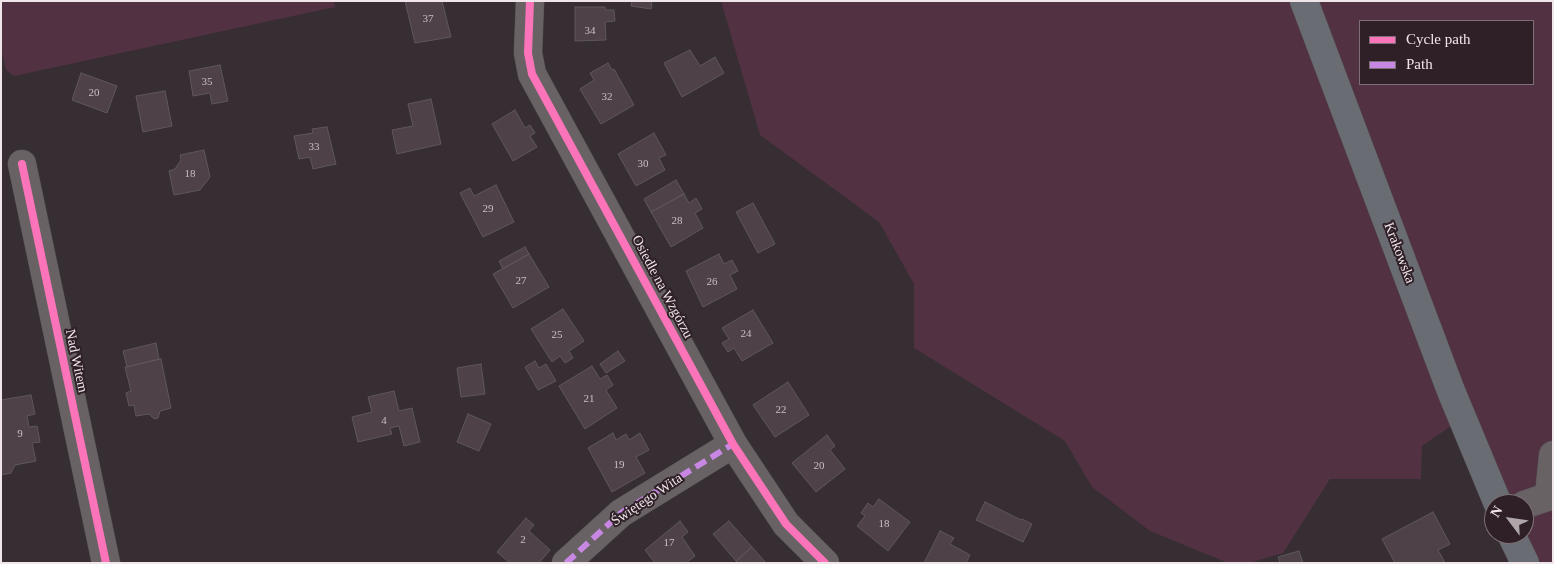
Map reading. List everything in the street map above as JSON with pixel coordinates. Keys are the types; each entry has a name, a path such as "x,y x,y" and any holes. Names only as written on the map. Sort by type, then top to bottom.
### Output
{"main road":[{"name":"Krakowska","path":"1304,1 1451,391 1494,494"},
{"path":"1516,544 1525,563"}],"street":[{"name":"Osiedle na Wzgórzu","path":"530,1 528,53 532,74 733,444 786,524 825,563"},
{"name":"Nad Witem","path":"22,164 106,563"},
{"name":"Świętego Wita","path":"566,563 621,514 733,444"},
{"path":"1542,498 1553,455"}],"shaded area":[{"path":"1,1 334,1 335,7 14,76 6,70 1,49"},
{"path":"721,1 1553,1 1553,495 1534,498 1534,494 1494,494 1463,418 1422,446 1421,479 1330,479 1283,553 1249,563 1228,563 1150,531 1092,487 1065,441 914,348 914,284 879,222 760,135"},
{"path":"1553,499 1553,563 1533,563 1527,544 1534,544 1534,504"}],"building":[{"path":"405,1 442,1 451,37 415,43"},
{"path":"632,1 652,1 651,9 631,6"},
{"path":"575,7 605,7 605,10 614,10 615,21 605,22 606,40 575,41"},
{"path":"690,50 700,66 715,57 724,73 682,97 664,63"},
{"path":"608,63 612,70 614,69 634,105 601,124 580,89 594,80 590,73"},
{"path":"220,65 228,101 212,104 210,93 193,96 189,71"},
{"path":"81,73 117,86 107,113 72,100"},
{"path":"165,91 172,126 143,132 136,96"},
{"path":"431,99 441,144 397,154 392,130 413,126 408,104"},
{"path":"515,110 525,128 530,125 535,133 530,136 537,147 513,161 492,124"},
{"path":"327,127 336,164 313,169 310,157 299,159 294,136 313,133 312,129"},
{"path":"654,133 666,155 659,158 665,170 636,186 618,154"},
{"path":"204,150 210,177 200,190 174,195 169,171 175,169 181,160 180,155"},
{"path":"676,180 684,194 651,212 644,199"},
{"path":"496,185 514,222 483,237 460,193 470,188 474,196"},
{"path":"684,194 689,203 696,198 702,209 695,213 703,228 671,247 651,212"},
{"path":"753,203 775,244 758,253 736,212"},
{"path":"525,247 529,254 503,269 499,261"},
{"path":"529,254 549,287 513,308 493,274"},
{"path":"719,254 724,264 732,260 738,271 730,275 737,289 703,307 686,271"},
{"path":"563,309 584,341 569,351 573,358 565,363 560,356 552,362 531,329"},
{"path":"753,310 773,343 742,361 734,348 728,352 722,343 729,339 722,328"},
{"path":"156,343 159,359 127,367 123,351"},
{"path":"618,351 625,361 606,373 600,364"},
{"path":"161,359 171,408 160,411 158,418 154,419 149,414 136,416 134,405 129,406 126,393 131,391 125,367"},
{"path":"535,361 539,368 546,364 556,381 538,390 525,367"},
{"path":"481,364 485,394 461,397 457,368"},
{"path":"592,366 600,379 607,375 613,385 606,390 617,408 585,429 559,386"},
{"path":"788,382 809,415 775,437 753,405"},
{"path":"394,391 399,411 412,408 420,442 404,446 399,426 390,428 392,434 358,442 352,417 372,412 368,397"},
{"path":"31,395 35,414 27,416 29,427 37,426 40,442 32,443 36,461 15,465 11,473 1,475 1,400"},
{"path":"468,414 491,424 479,451 457,442"},
{"path":"613,433 616,440 626,434 629,440 640,433 649,450 636,457 645,473 612,492 588,448"},
{"path":"827,435 835,446 830,450 845,469 816,492 792,463"},
{"path":"879,499 910,522 888,551 857,526 865,516 861,513 868,503 873,507"},
{"path":"985,502 1032,524 1023,542 976,520"},
{"path":"1433,512 1450,544 1438,550 1445,563 1395,563 1382,539"},
{"path":"526,518 534,525 529,531 550,550 539,563 510,563 497,552"},
{"path":"680,521 688,532 682,537 695,556 686,563 655,563 645,550"},
{"path":"729,521 752,547 736,561 713,534"},
{"path":"940,531 954,538 950,544 970,555 966,563 924,563"},
{"path":"752,547 766,563 738,563 736,561"},
{"path":"1299,551 1303,563 1280,563 1278,557"}],"marked path":[{"path":"566,563 621,513 733,444"}],"cycle path":[{"path":"530,1 528,53 532,74 733,444 786,524 825,563"},
{"path":"22,164 106,563"}]}
